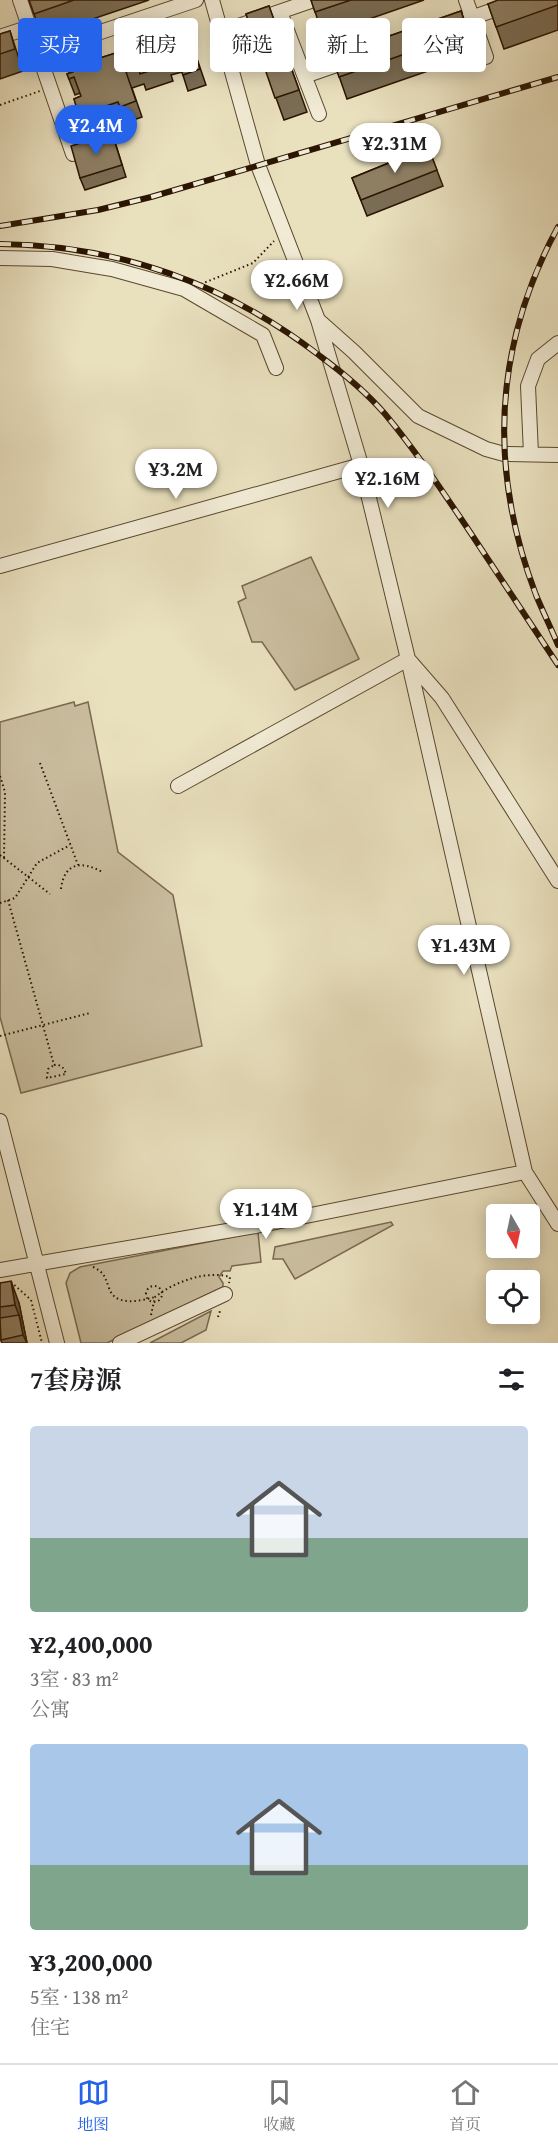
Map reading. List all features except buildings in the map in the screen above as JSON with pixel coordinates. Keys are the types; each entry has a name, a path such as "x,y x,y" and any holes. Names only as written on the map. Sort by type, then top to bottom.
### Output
{"street":[{"path":"20,0 27,18"},
{"path":"102,32 196,0"},
{"path":"210,0 217,18"},
{"path":"466,0 472,17 522,0"},
{"path":"263,18 304,2"},
{"path":"280,12 319,114"},
{"path":"0,38 18,31"},
{"path":"45,72 73,154"},
{"path":"233,72 258,165 318,320 360,465 408,659 525,1172 558,1224"},
{"path":"305,76 317,72"},
{"path":"0,258 52,259 112,269 184,290 263,334 276,368"},
{"path":"318,320 354,352 418,416 486,449 504,454 558,456"},
{"path":"531,454 528,386 538,359 558,343"},
{"path":"0,566 360,465"},
{"path":"408,659 442,698 558,881"},
{"path":"178,786 408,659"},
{"path":"419,708 442,698"},
{"path":"0,1121 57,1343"},
{"path":"4,1275 36,1264 256,1226 525,1172"},
{"path":"120,1343 225,1294"}],"path":[{"path":"0,105 50,87"},
{"path":"199,298 200,284 254,263 275,240"},
{"path":"40,764 78,865"},
{"path":"0,776 5,792 4,859"},
{"path":"0,903 15,898 37,863 70,845"},
{"path":"0,855 50,894"},
{"path":"61,889 65,875 70,868 88,865 102,872"},
{"path":"8,900 54,1065"},
{"path":"0,1036 90,1013"},
{"path":"54,1065 64,1068 66,1074 47,1078 48,1069 54,1065"},
{"path":"78,1257 100,1269 107,1278 114,1298 125,1301 155,1297 162,1291 189,1280 222,1275 231,1277 218,1317"},
{"path":"4,1275 31,1300 42,1343"},
{"path":"150,1286 158,1286 162,1291 160,1300 154,1302 148,1299 146,1293 150,1286"},
{"path":"149,1330 155,1297"}],"shaded area":[{"path":"311,557 359,659 295,690 262,642 252,642 238,602 246,598 242,586"},
{"path":"74,702 75,706 88,702 118,852 173,895 202,1046 21,1093 0,1017 0,722"},
{"path":"391,1222 393,1225 295,1279 283,1259 273,1259 275,1247"},
{"path":"258,1232 261,1262 232,1266 230,1271 223,1271 219,1277 223,1287 107,1343 81,1343 66,1283 70,1273 80,1267"},
{"path":"211,1311 206,1330 181,1343 150,1343"}],"railway":[{"path":"0,226 98,210 151,197 558,77"},
{"path":"558,227 537,272 521,317 510,362 505,408 505,454 510,501 521,548 536,595 558,645"},
{"path":"0,244 44,246 87,252 169,273 247,308 329,362 370,398 408,442 558,665"}]}
